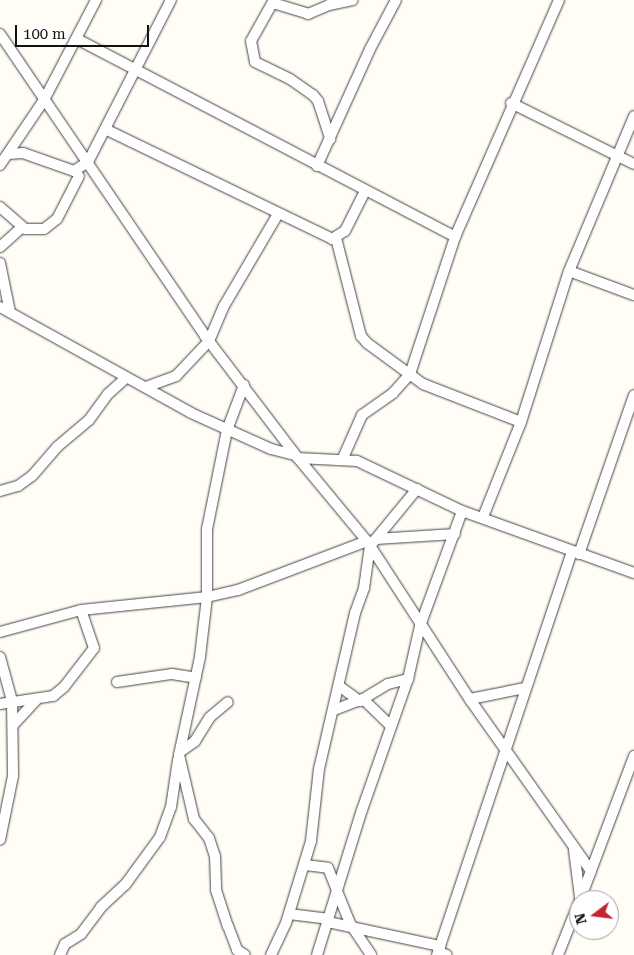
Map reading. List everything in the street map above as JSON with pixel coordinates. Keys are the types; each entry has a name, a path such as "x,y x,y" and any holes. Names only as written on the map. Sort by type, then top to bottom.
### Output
{"street":[{"path":"0,165 44,100 96,0"},
{"path":"9,154 23,153 74,171 88,162 107,130 171,0"},
{"path":"330,139 318,101 290,78 255,62 251,41 274,2 308,14 329,5 352,0"},
{"path":"317,166 396,0"},
{"path":"342,458 362,415 393,393 410,374 454,236 556,1"},
{"path":"0,34 209,341 297,457 371,542 420,626 573,848 591,871"},
{"path":"77,39 454,236"},
{"path":"511,103 634,164"},
{"path":"483,517 521,422 569,271 634,116"},
{"path":"107,130 278,214 336,238"},
{"path":"0,207 22,227 34,231 50,226 57,219 79,176"},
{"path":"336,238 345,231 365,191"},
{"path":"146,387 176,376 209,341 224,306 278,214"},
{"path":"0,246 22,227"},
{"path":"336,238 361,336 379,353 423,384 521,422"},
{"path":"0,263 10,312"},
{"path":"569,271 634,295"},
{"path":"0,307 227,430 270,449 297,457 342,458 357,461 462,511 634,573"},
{"path":"0,491 18,486 32,476 57,447 89,420 108,394 127,377"},
{"path":"60,955 66,944 81,934 101,907 126,885 160,837 171,807 196,678 207,597 207,529 227,430 244,385"},
{"path":"289,914 352,925 440,952 525,688 634,395"},
{"path":"271,955 289,914 310,848 319,769 355,613 364,588 371,542 417,489"},
{"path":"317,955 408,679 420,626 462,511"},
{"path":"0,632 81,610 207,597 238,590 371,542 455,534"},
{"path":"0,704 53,696 64,687 94,648 81,610"},
{"path":"0,657 12,701 13,724 13,776 0,840"},
{"path":"117,682 172,674 196,678"},
{"path":"334,710 361,700 388,684 408,679"},
{"path":"339,686 361,700 391,726"},
{"path":"470,699 525,688"},
{"path":"13,724 38,699"},
{"path":"180,753 196,741 210,717 228,702"},
{"path":"180,753 194,819 210,838 215,856 217,894 234,942 245,955"},
{"path":"584,890 634,756"},
{"path":"310,848 326,868 352,925 371,955"},
{"path":"573,848 579,890"},
{"path":"304,865 326,868"},
{"path":"558,955 569,928"}]}
